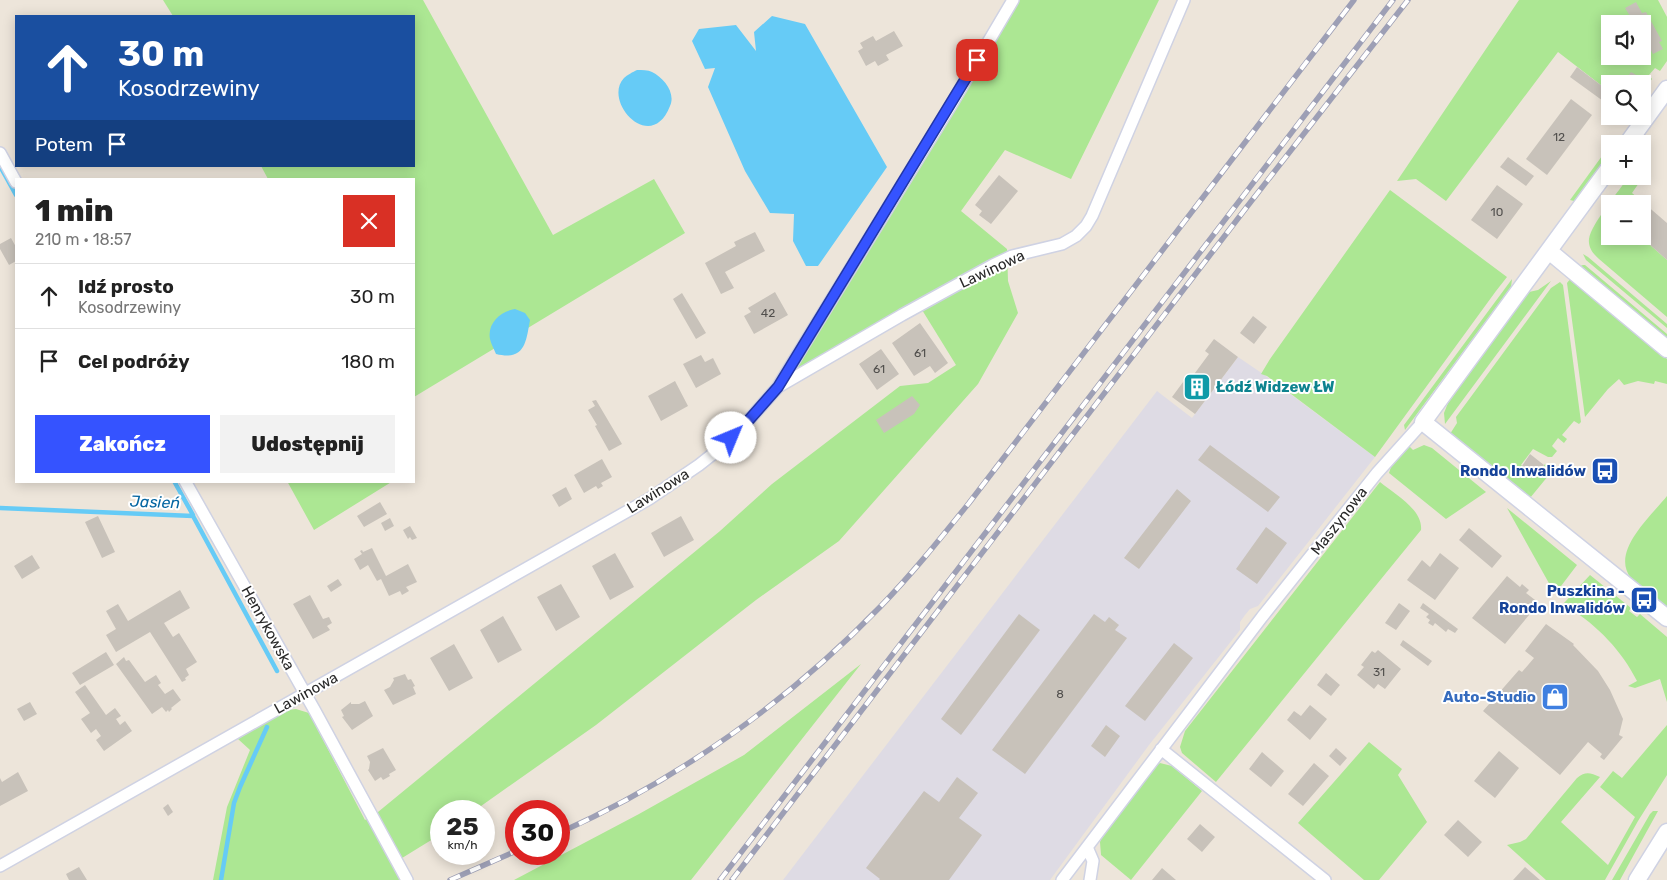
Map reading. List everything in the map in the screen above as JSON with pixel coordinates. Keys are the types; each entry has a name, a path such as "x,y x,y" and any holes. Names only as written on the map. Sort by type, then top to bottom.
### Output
{"street":[{"path":"778,387 946,113 1012,0"},
{"name":"Lawinowa","path":"0,866 649,498 699,465 723,446 778,387 894,319 993,265 1012,256 1062,244 1081,231 1092,216 1184,0"},
{"path":"1634,135 1667,90"},
{"path":"0,153 15,180"},
{"name":"Maszynowa","path":"1062,880 1161,749 1377,473 1423,422 1601,179"},
{"path":"1549,251 1667,349"},
{"path":"1423,422 1667,618"},
{"name":"Henrykowska","path":"186,483 407,880"},
{"path":"1161,749 1324,880"},
{"path":"1637,880 1667,832"},
{"path":"1087,847 1093,861 1090,880"}],"shaded area":[{"path":"1238,357 1375,457 1258,606 1250,609 1245,615 1240,622 1240,630 1149,745 1050,880 783,880 1157,391 1192,418"}],"green space":[{"path":"163,0 423,0 553,235 654,179 685,233 415,396 415,178 267,178 262,167 415,167 415,15 172,15"},
{"path":"1013,0 1159,0 1071,179 1005,150 961,211 1007,249 1008,281 1018,313 978,384 839,541 756,600 596,725 490,800 430,800 430,841 394,863 401,880 213,880 227,807 250,750 238,739 288,710 296,709 309,713 365,820 378,812 720,531 772,484 900,386 928,383 956,365 919,305 778,387"},
{"path":"1519,0 1658,0 1667,17 1667,61 1660,71 1655,68 1649,75 1601,75 1601,85 1558,52 1446,201 1416,179 1397,181"},
{"path":"1601,157 1601,164 1574,201 1570,200"},
{"path":"1622,185 1638,185 1632,193 1634,195 1615,195"},
{"path":"1390,190 1507,277 1375,457 1267,376 1261,374"},
{"path":"1601,215 1601,245 1650,245 1667,260 1667,317 1591,250 1589,239"},
{"path":"1583,254 1667,324 1667,328 1586,260"},
{"path":"1583,265 1667,334 1667,339 1580,266"},
{"path":"1571,278 1667,359 1667,384 1655,381 1654,384 1638,381 1624,385 1619,379 1608,389 1585,417 1567,283"},
{"path":"1512,279 1511,287 1405,430 1404,425"},
{"path":"1551,281 1445,424 1444,413 1448,403 1529,292 1538,290"},
{"path":"1560,282 1563,285 1581,422 1579,424 1574,421 1562,435 1567,439 1564,443 1558,438 1552,446 1557,451 1552,457 1548,457 1533,449 1521,465 1536,476 1545,464 1553,470 1530,498 1450,434 1457,423 1456,417 1551,288"},
{"path":"1424,445 1432,448 1486,492 1446,519 1389,473 1392,464 1409,446 1413,450"},
{"path":"1380,482 1413,509 1420,522 1421,530 1216,782 1182,753 1180,747 1185,731"},
{"path":"288,483 390,483 314,530"},
{"path":"1667,496 1667,609 1631,578 1626,568 1626,557 1635,535"},
{"path":"1507,508 1577,565 1555,594"},
{"path":"1590,575 1631,608 1629,611 1637,617 1640,614 1667,637 1667,702 1660,679 1635,688 1628,686 1637,681 1624,659 1608,640 1589,622 1569,608 1562,614 1564,603"},
{"path":"861,664 691,880 514,880 542,865 570,865 570,850 744,755"},
{"path":"1667,725 1667,775 1638,821 1605,880 1546,880 1507,845 1526,839 1577,778 1583,774 1591,774 1600,777 1561,822 1608,865 1635,817 1600,787 1613,771 1622,778"},
{"path":"1369,742 1402,769 1398,775 1427,822 1379,880 1364,880 1298,823"},
{"path":"1160,763 1172,766 1202,791 1131,880 1101,855 1100,842 1103,833"},
{"path":"1653,811 1658,811 1620,880 1612,880 1650,814"}],"water":[{"path":"772,16 805,24 887,167 818,266 806,266 793,241 794,214 770,213 745,171 708,87 715,68 705,69 692,41 699,29 736,25 756,51 754,32"},
{"path":"637,70 652,72 665,82 670,91 670,106 662,120 652,126 641,125 632,119 624,110 619,99 619,88 624,78"},
{"path":"515,309 525,313 530,320 525,342 522,348 513,355 496,354 490,339 493,323 500,315"}],"building":[{"path":"1636,2 1642,13 1646,12 1648,15 1629,15 1625,8"},
{"path":"1651,21 1662,41 1659,42 1663,49 1653,54 1651,50"},
{"path":"894,31 903,46 886,55 889,60 878,66 875,61 866,66 858,51 863,48 860,43 873,36 876,41"},
{"path":"1577,67 1601,85 1601,99 1570,77"},
{"path":"1571,99 1592,115 1547,175 1526,159"},
{"path":"1508,157 1534,176 1526,186 1500,167"},
{"path":"999,175 1018,191 991,224 979,215 982,211 975,205"},
{"path":"1497,185 1523,204 1497,239 1471,220"},
{"path":"1651,209 1667,223 1667,260 1650,245"},
{"path":"755,232 765,251 725,272 734,288 721,294 705,263 736,246 734,242"},
{"path":"11,238 15,245 15,262 9,265 0,249 0,244"},
{"path":"775,292 788,315 754,334 744,316 751,312 748,308"},
{"path":"682,293 706,333 696,339 673,299"},
{"path":"1253,316 1267,327 1254,344 1240,333"},
{"path":"920,323 948,363 935,373 930,366 914,376 892,343"},
{"name":"Łódź Widzew ŁW","path":"1214,339 1238,357 1195,414 1172,397 1189,374 1192,377 1209,354 1205,351"},
{"path":"881,349 899,374 877,390 859,364"},
{"path":"701,355 705,362 713,358 721,374 696,388 683,364"},
{"path":"675,381 688,406 661,421 648,396"},
{"path":"912,396 920,405 914,414 884,433 876,420"},
{"path":"596,400 622,444 609,451 588,410 595,406 592,401"},
{"path":"1210,445 1280,497 1268,512 1198,460"},
{"path":"1530,454 1544,465 1536,476 1522,466"},
{"path":"602,459 612,477 601,483 603,486 598,489 596,486 584,493 574,475"},
{"path":"566,487 572,499 559,507 552,495"},
{"path":"1177,489 1191,501 1139,569 1124,558"},
{"path":"380,502 387,514 364,527 357,516"},
{"path":"98,516 115,552 102,558 85,522"},
{"path":"681,516 694,540 664,557 651,533"},
{"path":"390,518 394,526 385,531 381,523"},
{"path":"410,526 417,538 412,540 410,537 408,539 403,530"},
{"path":"1266,527 1287,543 1257,584 1236,569"},
{"path":"1469,528 1502,556 1492,568 1459,540"},
{"path":"372,548 386,576 408,564 417,582 406,587 409,591 402,595 400,591 389,596 381,579 377,581 368,565 360,570 354,559 362,554 360,551 362,550 363,552"},
{"path":"615,553 634,587 610,600 592,566"},
{"path":"1440,553 1459,568 1435,600 1407,580 1422,560 1430,567"},
{"path":"32,555 40,568 22,579 14,566"},
{"path":"1507,576 1520,587 1522,584 1529,590 1526,593 1539,603 1505,644 1472,618"},
{"path":"338,579 342,585 331,592 327,586"},
{"path":"561,584 580,617 556,631 537,597"},
{"path":"180,590 190,608 164,623 173,637 179,633 197,662 186,669 189,675 182,682 150,632 116,652 106,635 116,629 106,611 118,604 128,621"},
{"path":"310,595 323,619 329,617 332,623 327,626 330,630 313,639 293,604"},
{"path":"1399,603 1410,611 1396,630 1385,623"},
{"path":"1423,603 1458,629 1455,633 1448,629 1446,632 1435,623 1433,626 1428,623 1430,620 1426,617 1429,614 1420,608"},
{"path":"1019,614 1040,630 961,735 941,719"},
{"path":"1094,614 1105,622 1109,617 1119,625 1115,630 1127,638 1025,774 992,750"},
{"path":"503,616 522,650 498,663 480,630"},
{"name":"Auto-Studio","path":"1546,624 1574,644 1598,671 1610,690 1623,719 1619,735 1623,737 1604,760 1600,757 1602,754 1588,742 1560,775 1483,711 1519,670 1522,672 1534,658 1525,651"},
{"path":"1403,640 1432,661 1428,666 1400,645"},
{"path":"1174,643 1193,658 1145,721 1125,706"},
{"path":"454,644 473,678 449,691 430,658"},
{"path":"1378,650 1401,669 1385,689 1378,684 1374,689 1357,675 1364,667 1361,665 1372,651 1375,653"},
{"path":"106,652 114,665 80,685 72,673"},
{"path":"124,657 126,661 129,660 145,682 156,675 161,683 158,685 165,694 173,689 181,700 169,712 168,710 166,712 162,707 152,714 116,664"},
{"path":"1326,673 1340,685 1331,696 1317,685"},
{"path":"405,674 408,680 411,679 415,686 413,687 416,694 393,705 384,690 390,687 394,680 393,678"},
{"path":"85,685 106,715 115,708 121,716 116,719 120,725 125,721 132,731 104,751 96,740 101,736 96,729 91,733 81,719 90,713 75,692"},
{"path":"365,701 373,716 352,730 342,717 344,716 341,710 351,702 351,704 359,704"},
{"path":"30,702 37,714 24,721 17,709"},
{"path":"1310,705 1327,719 1310,740 1287,720 1294,711 1301,716"},
{"path":"1106,725 1120,736 1105,757 1091,746"},
{"path":"383,748 396,770 383,780 381,777 375,781 368,770 370,762 367,756"},
{"path":"1336,748 1347,758 1340,766 1329,756"},
{"path":"1499,751 1519,768 1495,798 1474,781"},
{"path":"1262,752 1284,771 1271,787 1249,769"},
{"path":"1314,763 1329,776 1303,806 1288,794"},
{"path":"18,772 28,791 0,806 0,778 2,782"},
{"path":"957,777 978,793 959,818 982,835 949,880 879,880 866,868 924,791 939,802"},
{"path":"168,804 173,812 168,816 163,808"},
{"path":"1458,820 1482,842 1468,857 1444,835"},
{"path":"1200,824 1215,837 1202,852 1187,839"},
{"path":"79,867 87,880 69,880 66,874"},
{"path":"1525,867 1540,880 1513,880"},
{"path":"1162,868 1176,880 1152,880"}],"waterway":[{"path":"0,166 15,193"},
{"path":"175,483 193,515"},
{"name":"Jasień","path":"0,508 193,516 277,671"},
{"name":"Jasień","path":"221,880 234,803 267,727"}],"railway":[{"path":"570,828 647,789 730,735 808,675 880,607 915,569 969,503 1354,0"},
{"path":"720,880 1393,0"},
{"path":"732,880 1246,208 1408,0"},
{"path":"450,880 505,856"}],"place":[{"name":"Łódź Widzew ŁW","path":"1197,387"},
{"name":"Rondo Inwalidów","path":"1605,471"},
{"name":"Puszkina - Rondo Inwalidów","path":"1644,600"},
{"name":"Auto-Studio","path":"1555,697"}],"route":[{"path":"731,438 778,387 977,60"}]}
